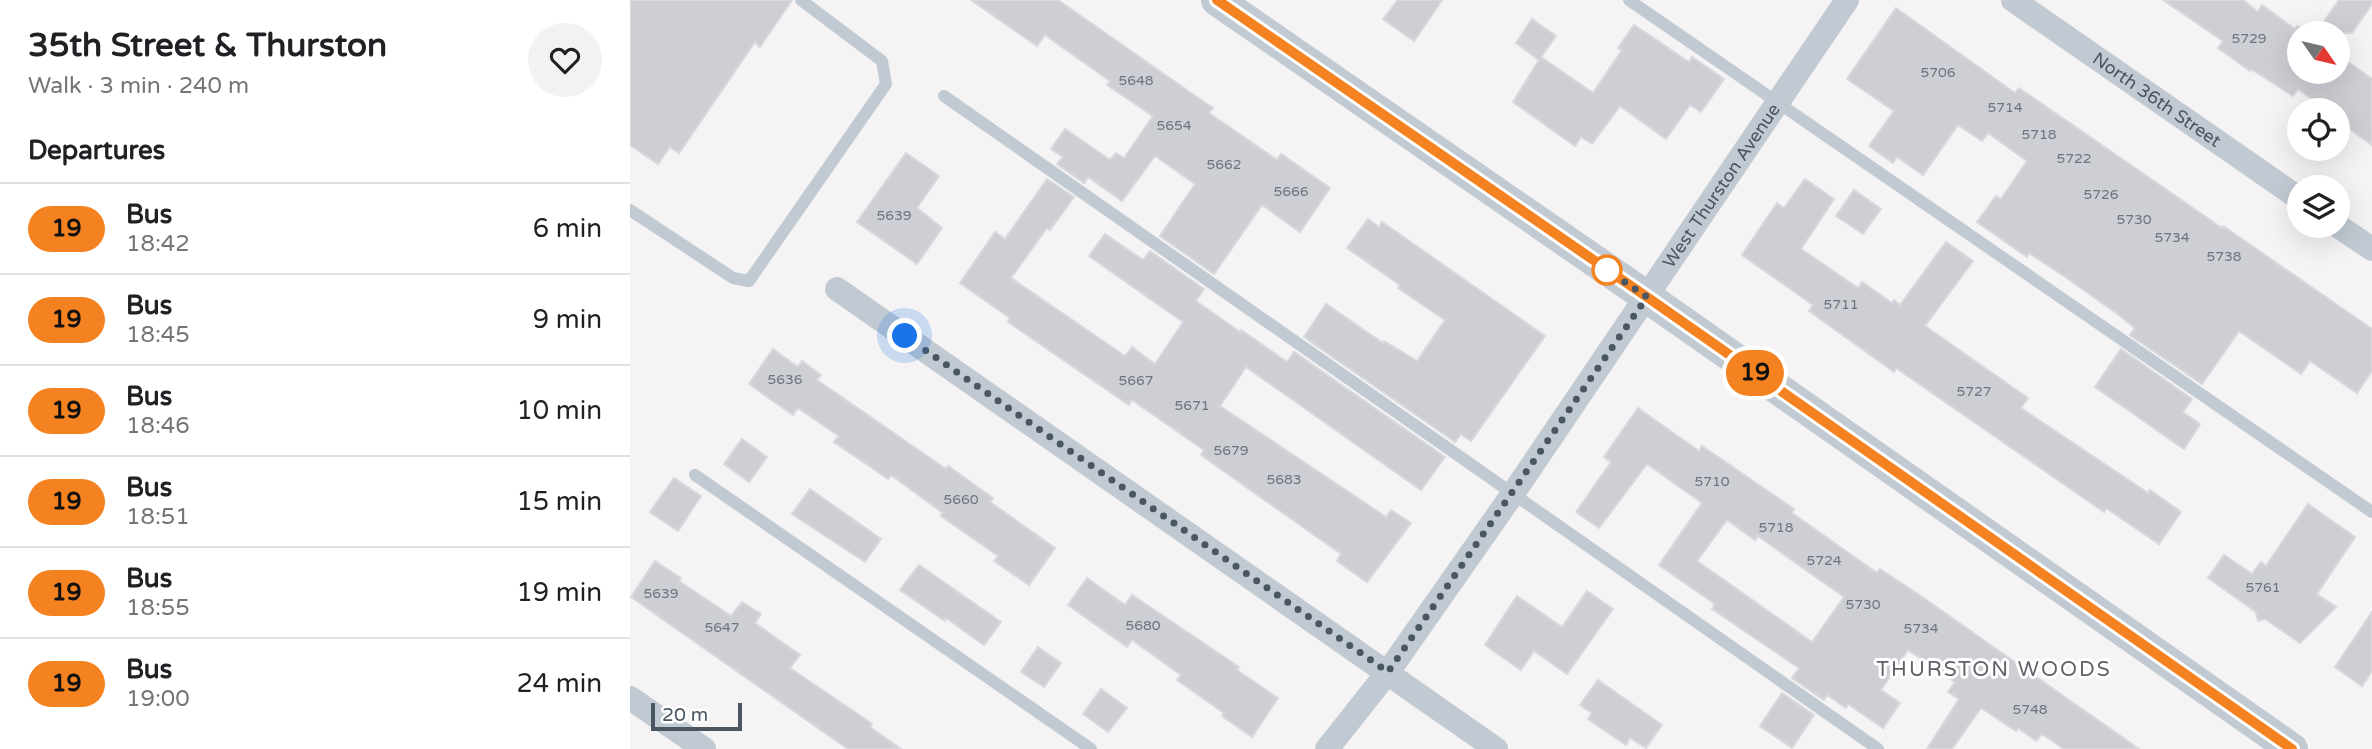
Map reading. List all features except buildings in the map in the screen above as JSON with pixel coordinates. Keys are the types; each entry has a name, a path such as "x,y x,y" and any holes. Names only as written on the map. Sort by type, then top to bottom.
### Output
{"street":[{"path":"1217,0 1647,297 2292,749"},
{"name":"West Thurston Avenue","path":"1326,749 1388,672 1512,495 1847,0"},
{"name":"North 36th Street","path":"2013,0 2287,190"},
{"path":"2350,234 2372,249"},
{"path":"837,289 1496,749"},
{"path":"630,698 704,749"}],"lane":[{"path":"630,210 733,278 749,281 886,85 882,61 801,0"},
{"path":"1629,0 2372,512"},
{"path":"944,96 1878,749"},
{"path":"695,475 1091,749"}],"bus line":[{"name":"19","path":"1217,0 1647,297 2292,749"}],"district":[{"name":"THURSTON WOODS","path":"1994,669"}],"route":[{"path":"905,336 1388,672 1647,297 1607,270"}]}
